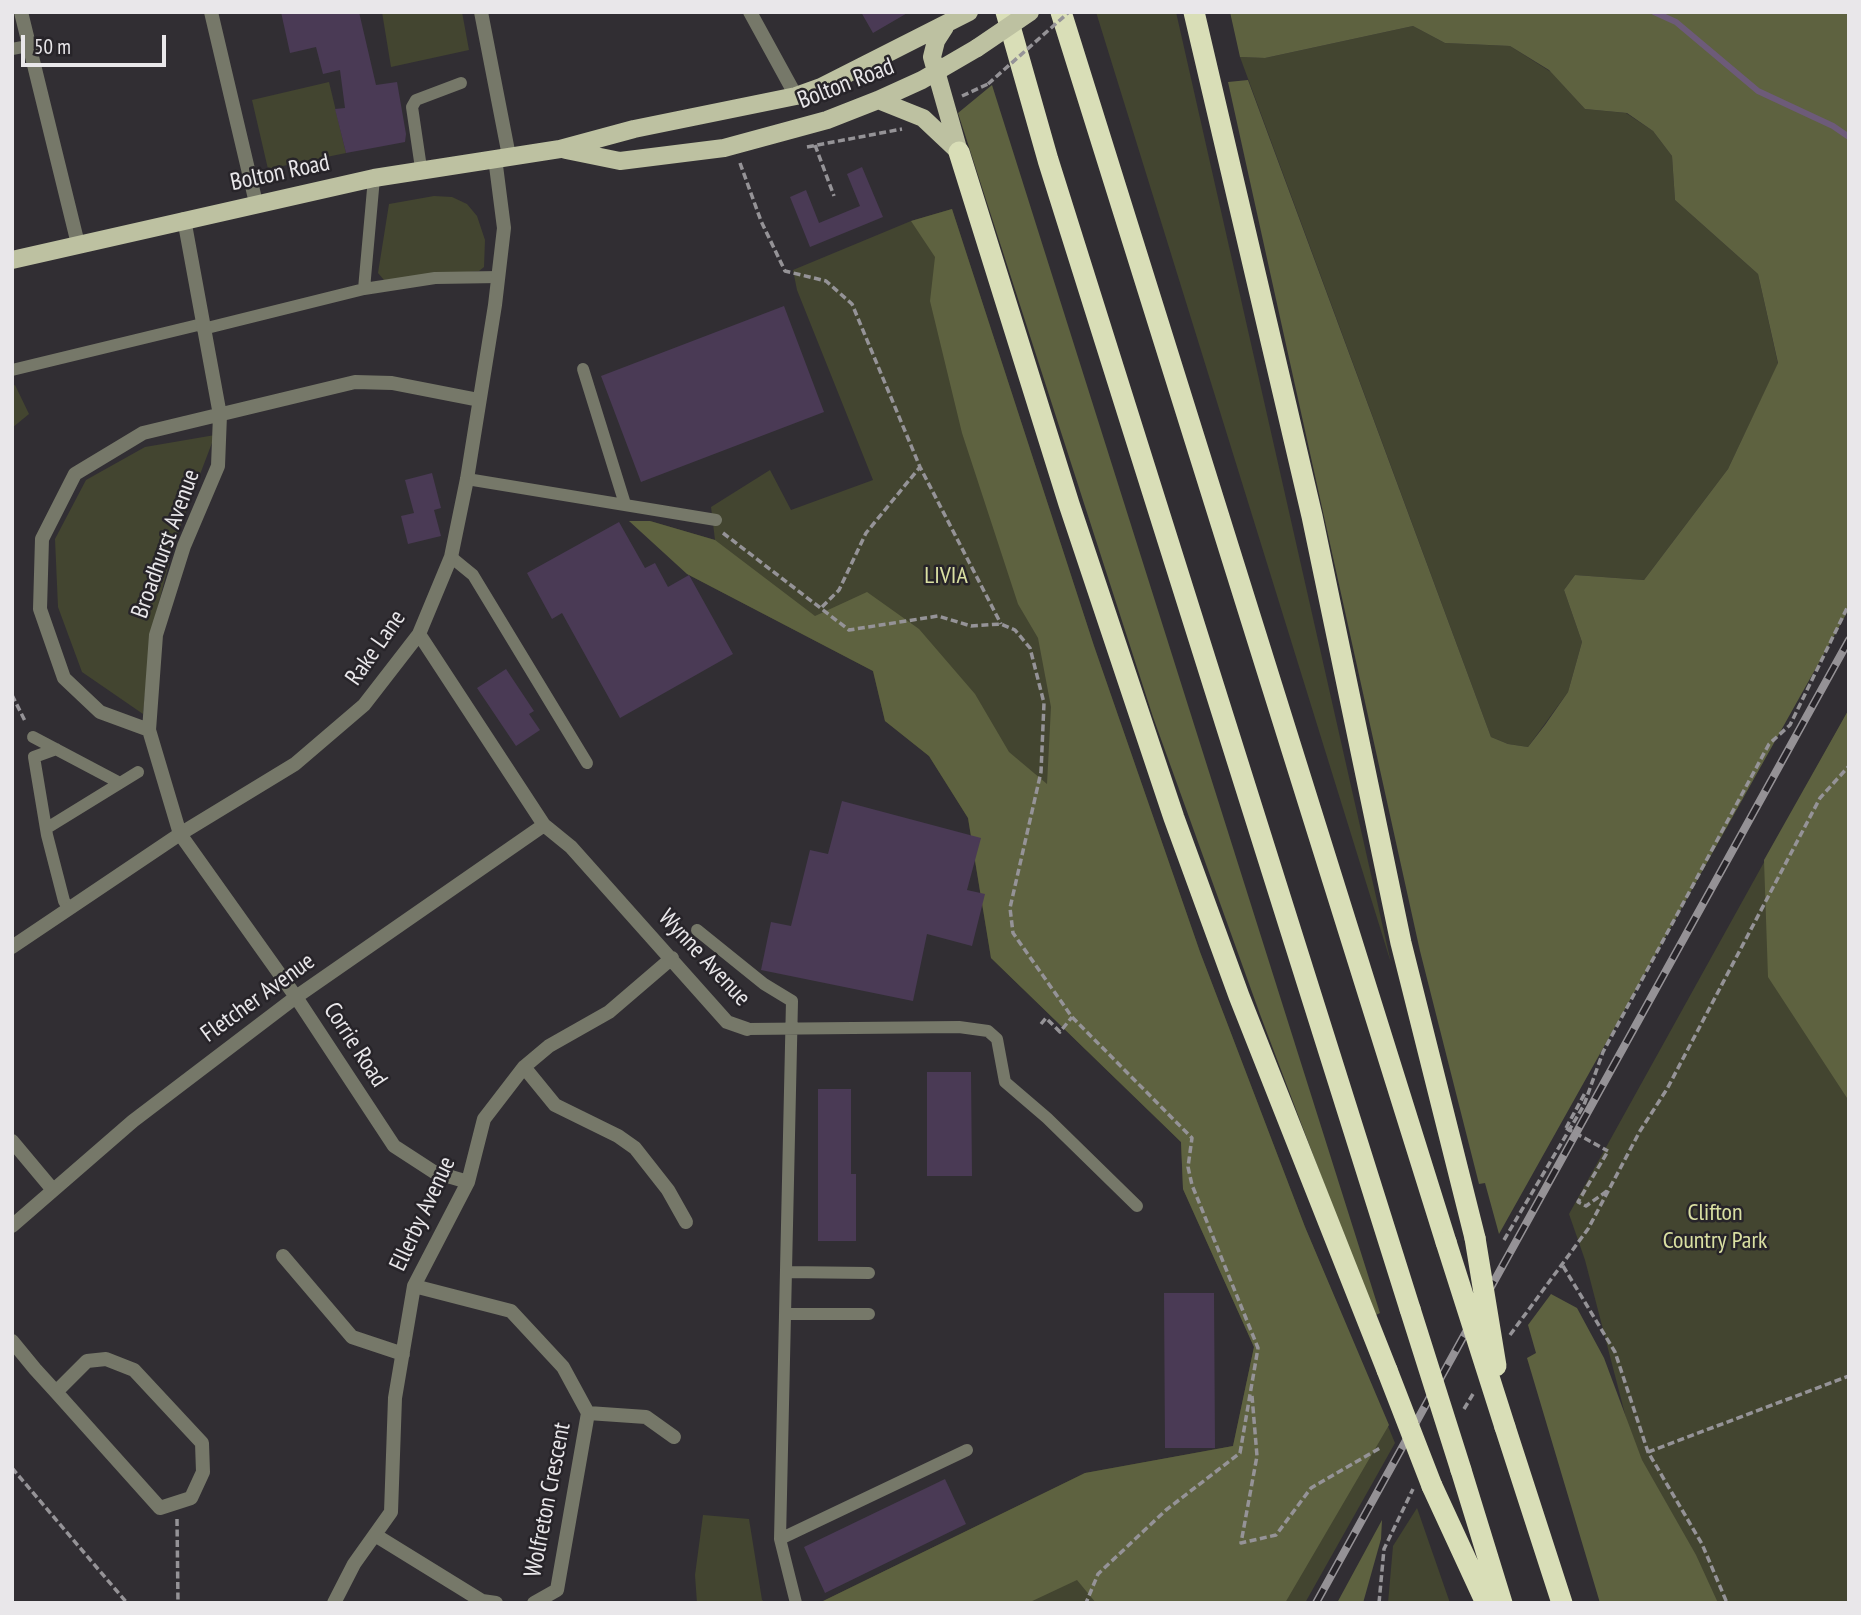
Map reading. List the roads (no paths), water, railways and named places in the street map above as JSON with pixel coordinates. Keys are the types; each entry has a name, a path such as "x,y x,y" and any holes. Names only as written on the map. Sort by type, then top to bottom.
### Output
{"highway":[{"path":"1006,12 1048,160 1502,1603"},
{"path":"1061,12 1562,1603"},
{"path":"1195,12 1312,516 1401,943 1475,1238 1505,1427"},
{"path":"959,152 1061,477 1174,818 1239,996 1432,1486 1486,1603"}],"main road":[{"name":"Bolton Road","path":"560,149 620,161 711,150 827,120 878,100 935,72 977,48 1030,12"},
{"name":"Bolton Road","path":"12,260 184,219 421,168 560,149 634,129 796,96 821,87 945,27 968,13"},
{"path":"945,27 936,41 932,57 959,152"},
{"path":"878,100 919,116 959,152"}],"street":[{"path":"21,12 78,243"},
{"path":"211,12 256,203"},
{"name":"Rake Lane","path":"12,947 180,834 295,764 364,705 419,634 452,557 467,480 499,277 504,228 502,157 481,12"},
{"path":"750,12 796,96"},
{"name":"Broadhurst Avenue","path":"180,834 149,730 156,635 184,546 218,466 220,415 184,219"},
{"path":"149,730 100,712 64,678 40,609 43,538 75,474 143,433 355,382 392,383 479,400"},
{"name":"Wynne Avenue","path":"419,634 544,825 571,847 727,1022 747,1029"},
{"name":"Fletcher Avenue","path":"12,1226 133,1121 296,996 544,825"},
{"name":"Corrie Road","path":"180,834 296,996 394,1146 434,1172 468,1182"},
{"name":"Ellerby Avenue","path":"334,1603 354,1564 391,1512 395,1398 414,1286 468,1182 484,1119 524,1068 549,1046 609,1012 672,958"},
{"path":"524,1068 555,1105 618,1136 635,1149 668,1190 686,1222"},
{"path":"12,1141 53,1190"},
{"path":"283,1256 352,1337 403,1354"},
{"name":"Wolfreton Crescent","path":"414,1286 511,1311 563,1367 588,1413 557,1590 542,1601"},
{"path":"12,1341 56,1392 160,1508 191,1498 203,1472 202,1443 134,1370 106,1359 87,1361 56,1392"},
{"path":"588,1413 646,1417 674,1437"},
{"name":"Wolfreton Crescent","path":"375,1535 482,1601 496,1603"}],"lane":[{"path":"12,50 28,46"},
{"path":"421,168 412,107 416,100 461,83"},
{"path":"364,289 374,178"},
{"path":"12,370 364,289 428,278 499,277"},
{"path":"583,369 625,504"},
{"path":"467,480 712,519"},
{"path":"452,557 473,575 587,763"},
{"path":"69,909 64,901 47,828 33,737 120,783"},
{"path":"34,757 56,749"},
{"path":"47,828 138,772"},
{"path":"697,930 764,984 792,1001 794,1028 780,1539 796,1603"},
{"name":"Wynne Avenue","path":"747,1029 959,1027 988,1031 997,1039 1005,1082 1047,1118 1137,1206"},
{"path":"786,1272 869,1273"},
{"path":"785,1314 869,1314"},
{"path":"780,1539 967,1450"}],"waterway":[{"path":"1654,12 1676,22 1758,91 1833,126 1849,137"}],"railway":[{"path":"1316,1603 1849,640"}],"park label":[{"name":"LIVIA","path":"946,576"},
{"name":"Clifton Country Park","path":"1715,1227"}]}
